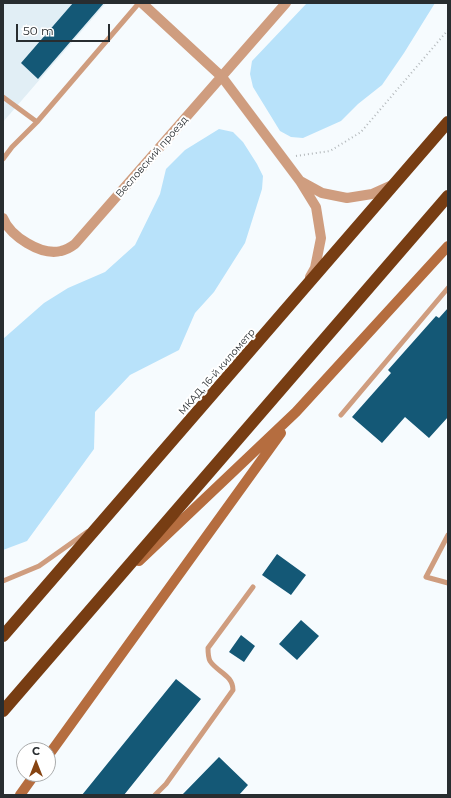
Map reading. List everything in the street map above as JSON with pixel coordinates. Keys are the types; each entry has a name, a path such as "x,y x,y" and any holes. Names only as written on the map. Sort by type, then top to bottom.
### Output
{"highway":[{"name":"МКАД, 16-й километр","path":"3,636 448,122"},
{"path":"3,711 448,196"}],"main road":[{"path":"106,592 296,412 448,246"},
{"path":"56,745 296,412"},
{"path":"20,795 29,782"}],"street":[{"path":"142,3 222,77 300,181 316,207 321,238 316,268 300,294"},
{"name":"Весловский проезд","path":"3,218 5,223 20,239 45,251 62,251 75,244 286,3"},
{"path":"300,181 322,193 347,198 372,194 394,184"}],"lane":[{"path":"3,159 12,147 37,122 139,3"},
{"path":"3,97 37,122"},
{"path":"341,415 448,288"},
{"path":"3,581 39,566 104,519"},
{"path":"448,535 426,577 448,583"},
{"path":"155,795 166,784 233,690 233,684 230,680 210,661 208,648 253,587"}],"path":[{"path":"283,158 330,151 361,132 448,30"}],"shaded area":[{"path":"3,3 106,3 3,122"},
{"path":"307,3 435,3 382,85 358,104 341,121 303,138 291,137 280,131 253,87 250,74 252,61"},
{"path":"219,129 233,132 243,142 263,176 262,189 245,243 214,292 195,313 179,350 130,375 95,412 94,449 27,541 3,550 3,339 44,303 68,288 105,272 135,245 160,194 166,169 185,150"}],"building":[{"path":"73,3 104,3 38,79 21,63"},
{"path":"448,308 448,417 429,438 405,417 382,443 352,417 391,373 388,370 436,316 439,318"},
{"path":"277,554 306,575 291,595 262,575"},
{"path":"301,620 319,636 297,660 279,644"},
{"path":"241,635 255,646 244,662 229,652"},
{"path":"176,679 201,699 124,795 82,795"},
{"path":"219,757 248,785 239,795 182,795"}]}
